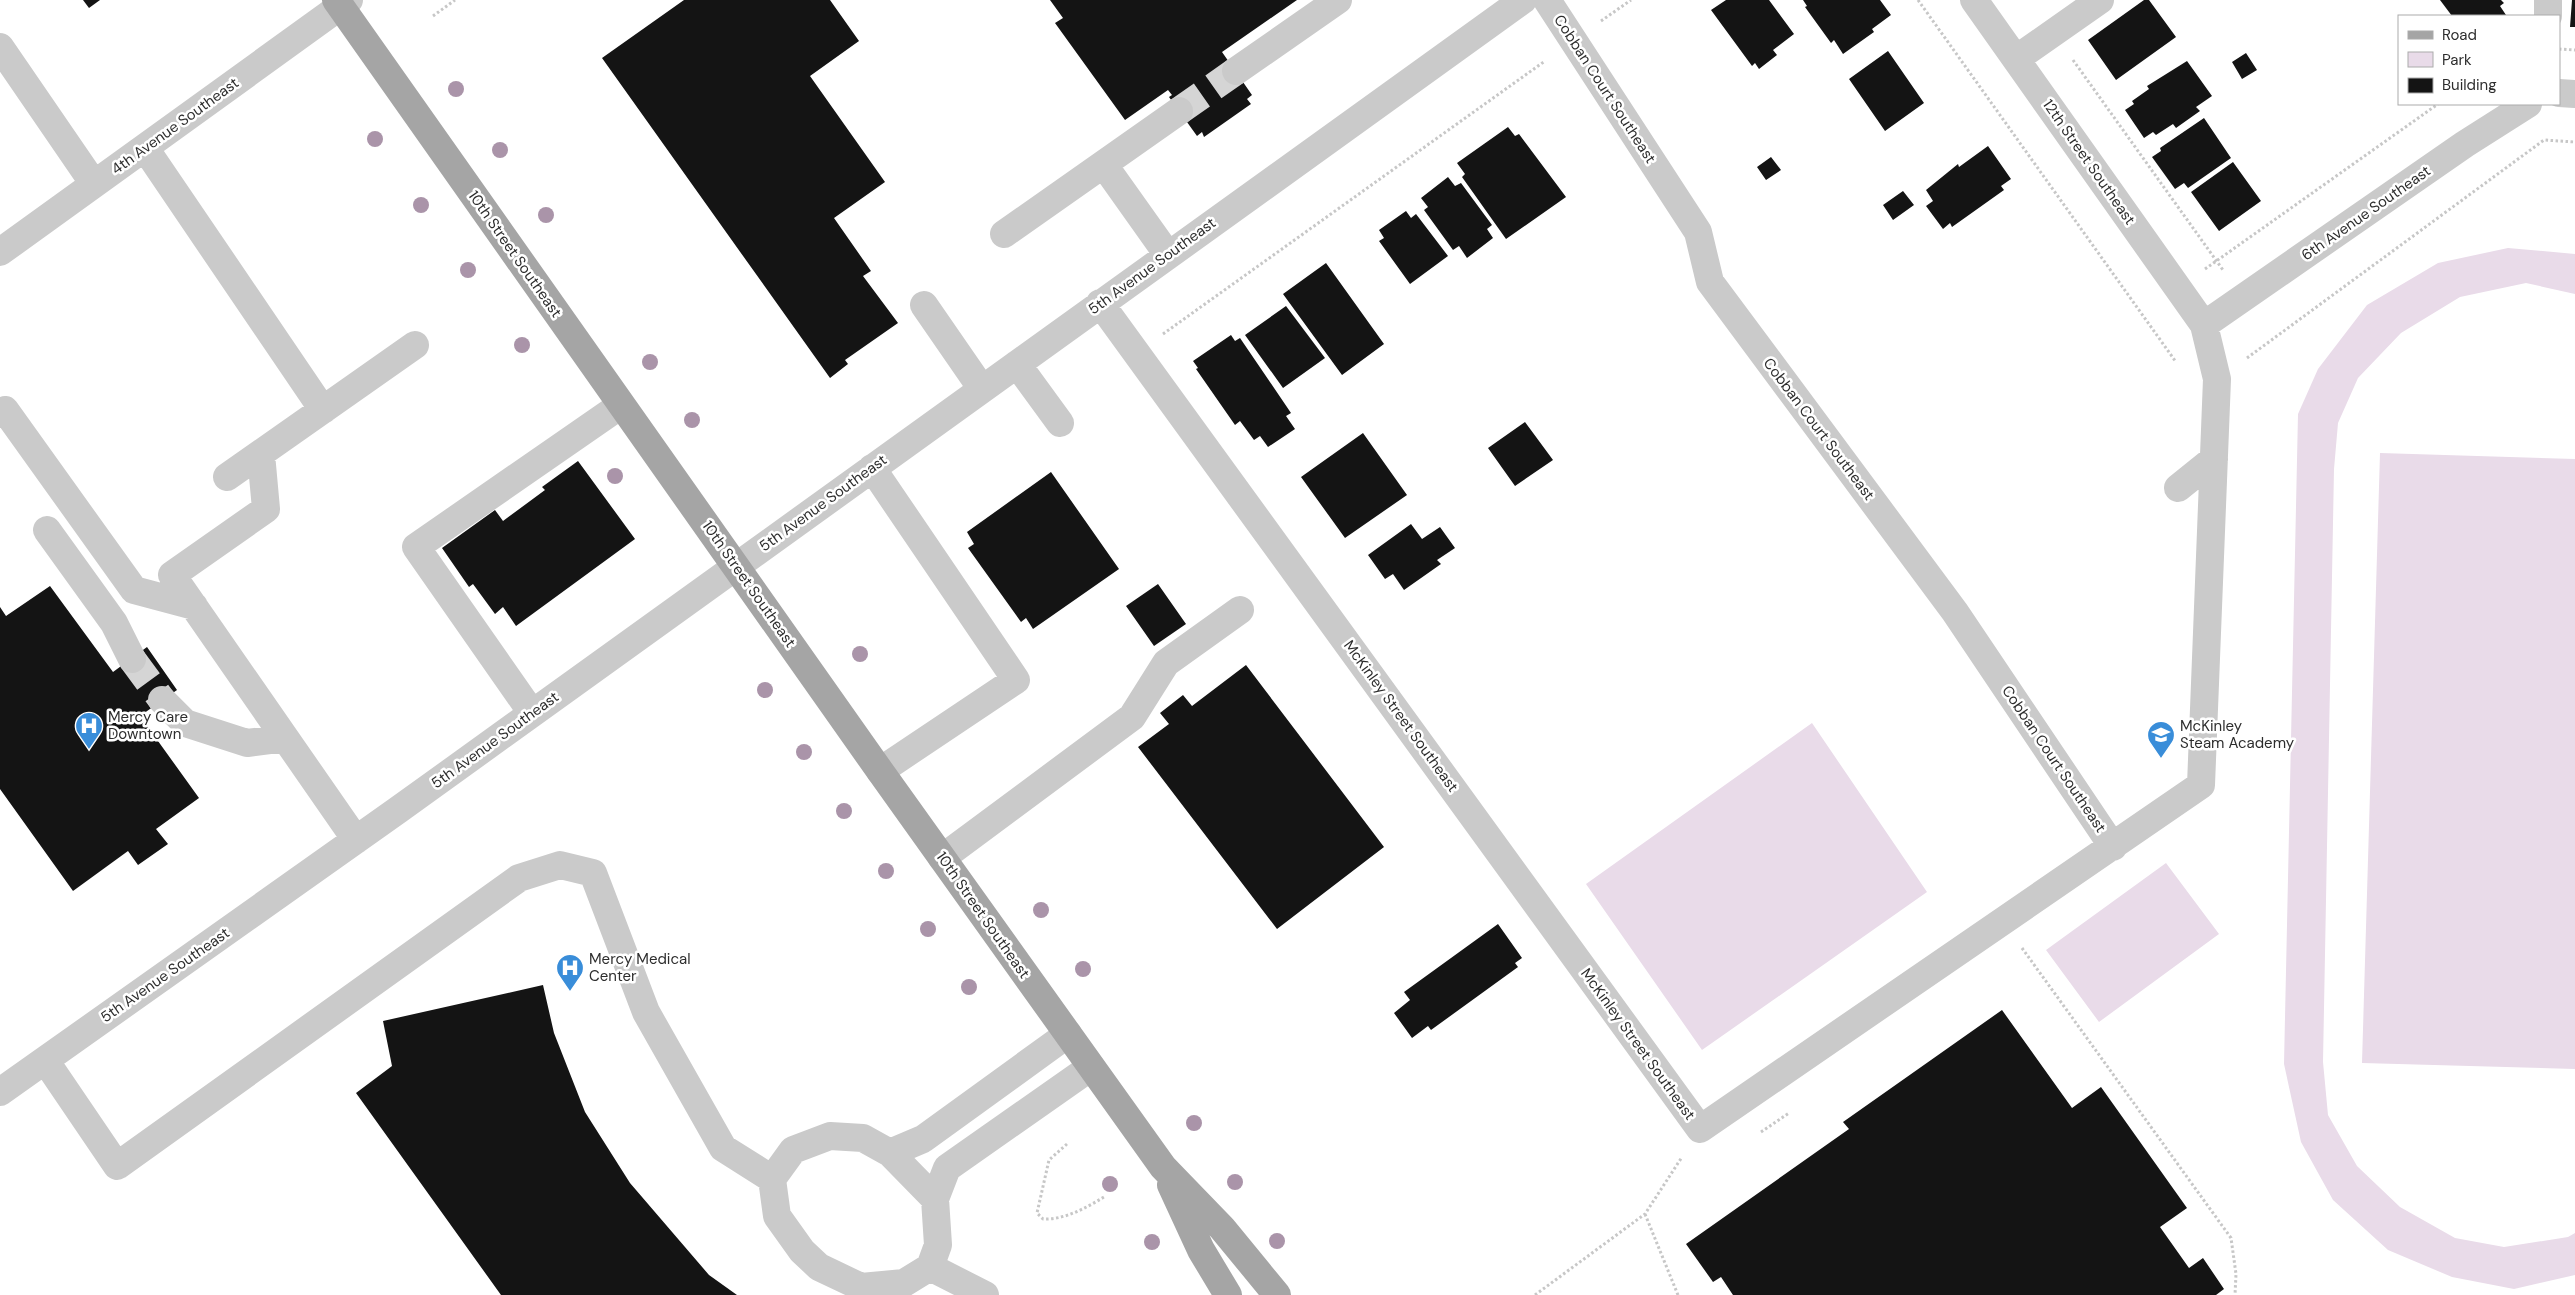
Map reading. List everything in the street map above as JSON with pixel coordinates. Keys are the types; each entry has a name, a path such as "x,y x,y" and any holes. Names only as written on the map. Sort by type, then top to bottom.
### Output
{"main road":[{"name":"10th Street Southeast","path":"342,2 621,405 1163,1167 1222,1228 1277,1295"},
{"name":"10th Street Southeast","path":"1163,1167 1201,1250 1228,1295"}],"street":[{"path":"1236,71 1338,0"},
{"name":"5th Avenue Southeast","path":"0,1092 356,840 1523,0"},
{"name":"Cobban Court Southeast","path":"1547,0 1698,232 1710,282 1955,612 2113,847"},
{"name":"12th Street Southeast","path":"1974,0 2204,325"},
{"path":"2016,59 2100,0"},
{"path":"2548,0 2548,15"},
{"name":"4th Avenue Southeast","path":"3,242 94,184 342,2"},
{"path":"0,47 94,184"},
{"path":"2560,93 2575,94"},
{"name":"6th Avenue Southeast","path":"2204,325 2465,144 2526,105"},
{"path":"1004,234 1179,111"},
{"path":"144,148 323,410"},
{"path":"1104,165 1168,255"},
{"name":"McKinley Street Southeast","path":"1100,303 1700,1129"},
{"path":"924,306 982,389"},
{"path":"1700,1129 2201,785 2217,379 2204,325"},
{"path":"227,477 415,345"},
{"path":"1017,364 1060,423"},
{"path":"532,713 416,547 621,405"},
{"path":"2,409 134,590 194,606"},
{"path":"260,454 266,509 172,575 356,840"},
{"path":"2178,488 2214,459"},
{"path":"872,468 1016,680 880,771"},
{"path":"47,530 114,623 132,659"},
{"path":"942,858 1132,716 1166,663 1240,610"},
{"path":"162,700 185,723 247,743 285,738"},
{"path":"45,1060 117,1166 519,878 560,865 593,873 646,1012 723,1148 772,1178"},
{"path":"890,1152 923,1139 1068,1034"},
{"path":"935,1199 890,1152 863,1138 830,1136 793,1150 772,1178 777,1216 802,1251 819,1267 861,1287 904,1284 930,1267 938,1245 935,1199 947,1168 1091,1067"},
{"path":"930,1267 985,1295"}],"path":[{"path":"433,16 456,0"},
{"path":"1158,338 1631,0"},
{"path":"1918,0 2181,369"},
{"path":"2054,33 2243,298"},
{"path":"2560,49 2575,50"},
{"path":"2201,272 2437,105"},
{"path":"2239,363 2544,140 2575,142"},
{"path":"2004,922 2231,1238 2236,1274 2234,1295"},
{"path":"2014,953 2030,942"},
{"path":"1756,1133 1765,1130 1797,1107"},
{"path":"1535,1295 1645,1214 1700,1129"},
{"path":"1067,1144 1049,1160 1037,1213 1043,1220 1052,1220 1086,1208 1104,1197"},
{"path":"1645,1214 1678,1295"}],"green space":[{"path":"2508,248 2575,254 2575,294 2526,283 2460,297 2401,333 2358,378 2338,423 2334,469 2323,1062 2328,1115 2357,1166 2400,1207 2455,1238 2504,1247 2568,1237 2575,1233 2575,1275 2514,1289 2452,1277 2388,1250 2333,1200 2301,1142 2284,1064 2298,414 2318,369 2367,305 2438,263"},
{"path":"2380,453 2575,459 2575,1069 2362,1063"},
{"path":"1812,723 1927,892 1702,1050 1586,884"},
{"path":"2166,863 2219,934 2099,1022 2046,950"}],"building":[{"path":"83,0 100,0 89,8"},
{"path":"684,0 830,0 859,41 810,76 885,182 834,218 871,271 863,276 898,323 845,360 848,364 830,378 602,58"},
{"path":"1050,0 1297,0 1222,52 1252,95 1247,99 1251,104 1204,137 1202,132 1197,136 1169,97 1172,95 1168,90 1125,120 1055,23 1063,18"},
{"path":"1726,0 1769,0 1794,34 1773,50 1777,55 1759,69 1755,63 1752,66 1711,10"},
{"path":"1803,0 1880,0 1891,15 1872,29 1874,32 1843,54 1834,40 1831,43 1805,7 1807,6"},
{"path":"2144,0 2149,0 2176,37 2116,80 2088,40"},
{"path":"2440,0 2501,0 2504,3 2500,6 2506,15 2451,15"},
{"path":"2572,0 2575,0 2575,27 2570,27"},
{"path":"1888,51 1924,103 1885,131 1849,79"},
{"path":"2246,53 2257,70 2242,79 2232,62"},
{"path":"2187,61 2212,96 2196,107 2200,111 2176,128 2173,124 2156,135 2153,132 2144,138 2125,110 2134,104 2132,101 2149,89 2147,86"},
{"path":"2204,118 2231,158 2188,188 2184,183 2175,189 2152,157 2161,151 2160,148"},
{"path":"1508,127 1515,136 1519,134 1566,197 1506,239 1462,177 1465,174 1457,163"},
{"path":"1988,146 2011,179 2001,186 2004,190 1952,227 1950,223 1943,229 1926,206 1933,201 1926,190 1958,164 1959,167"},
{"path":"1771,157 1781,170 1766,180 1757,167"},
{"path":"2233,162 2261,201 2219,231 2191,192"},
{"path":"1448,177 1455,186 1461,183 1492,225 1487,229 1493,238 1467,258 1459,246 1453,250 1424,210 1428,207 1421,198"},
{"path":"1903,191 1914,205 1893,220 1883,205"},
{"path":"1406,211 1411,218 1416,214 1448,256 1410,284 1379,241 1384,238 1379,230"},
{"path":"1326,263 1384,344 1342,375 1283,294"},
{"path":"1286,306 1325,358 1283,388 1245,335"},
{"path":"1231,335 1235,341 1240,338 1291,413 1286,416 1295,429 1268,447 1260,436 1254,440 1240,421 1235,425 1196,369 1198,368 1193,361"},
{"path":"1525,422 1553,460 1515,486 1488,448"},
{"path":"1363,433 1407,495 1345,538 1301,477"},
{"path":"578,461 635,539 516,626 503,607 495,614 473,584 469,587 442,548 495,510 503,521 545,490 542,487"},
{"path":"1051,472 1119,569 1033,629 1026,618 1021,622 968,548 974,544 967,532"},
{"path":"1411,524 1422,539 1440,527 1455,548 1437,560 1441,564 1404,590 1393,574 1385,579 1368,555"},
{"path":"1158,584 1186,624 1154,646 1126,606"},
{"path":"50,586 113,672 147,647 177,690 140,716 199,798 156,829 168,844 138,865 128,851 73,891 0,789 0,607 6,616"},
{"path":"1246,665 1384,847 1277,929 1138,747 1169,724 1160,713 1183,695 1192,706"},
{"path":"1498,924 1522,958 1515,963 1518,967 1431,1030 1428,1026 1412,1038 1394,1013 1410,1000 1404,992"},
{"path":"543,985 554,1033 585,1112 630,1183 709,1275 737,1295 501,1295 356,1093 392,1066 383,1021"},
{"path":"2002,1010 2072,1108 2101,1087 2187,1208 2160,1227 2189,1268 2203,1258 2224,1289 2216,1295 1733,1295 1721,1277 1713,1282 1686,1244 1849,1129 1843,1122"}],"tunnel":[{"path":"1179,111 1236,71"},
{"path":"132,659 162,700"}],"place":[{"name":"Mercy Care Downtown","path":"89,750"},
{"name":"McKinley Steam Academy","path":"2161,759"},
{"name":"Mercy Medical Center","path":"570,992"}]}
